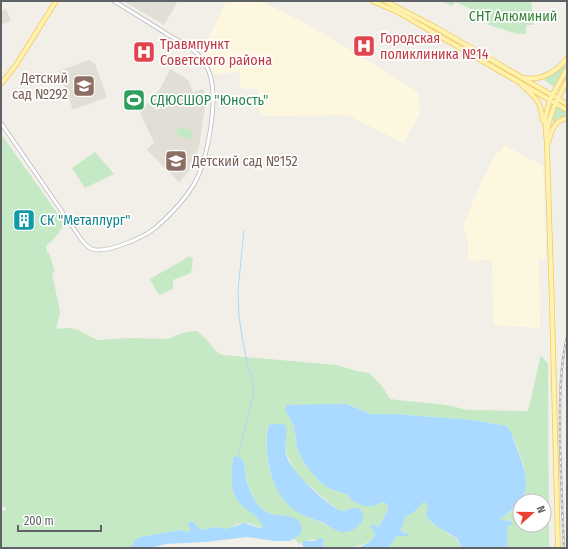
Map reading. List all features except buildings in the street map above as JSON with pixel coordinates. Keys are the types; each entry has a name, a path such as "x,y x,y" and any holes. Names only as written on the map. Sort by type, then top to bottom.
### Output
{"main road":[{"path":"1,84 14,69 56,1"},
{"path":"372,1 398,12 519,82 552,97"},
{"path":"385,1 437,28 521,77 557,100 567,104"},
{"path":"521,77 530,79 545,76 558,68 567,58"},
{"path":"558,548 547,147 544,119 552,97 567,69"},
{"path":"547,147 549,118 567,81"},
{"path":"519,82 538,100 540,104 547,147"},
{"path":"557,100 567,110"},
{"path":"547,147 555,123 567,118"}],"street":[{"path":"1,124 86,246 92,249 102,250 123,244 153,230 184,199 201,170 211,120 212,84 208,68 199,55 114,1"}],"shaded area":[{"path":"124,1 178,1 164,25"},
{"path":"226,1 261,1 310,26 418,92 421,111 404,143 348,115 260,116 258,89 240,88 240,71 214,75 202,52"},
{"path":"6,9 11,21 1,25 1,11"},
{"name":"Детский сад №292","path":"89,60 95,64 107,97 73,110 59,71"},
{"path":"170,69 188,80 193,92 204,89 205,106 199,147 191,169 179,182 147,150 154,142 140,113 160,89"},
{"path":"504,145 543,166 546,259 539,259 540,328 493,325 492,260 468,261 468,243 463,226 482,180 496,153 498,154"}],"green space":[{"name":"СНТ Алюминий","path":"441,1 531,1 534,25 526,25 526,34 518,34 489,25 481,13 455,2 452,6"},
{"path":"567,61 567,64 554,87 545,81 544,78 554,73"},
{"path":"557,107 567,113 567,116 562,117 553,123 553,118"},
{"path":"179,126 194,132 191,140 176,134"},
{"path":"1,134 65,224 53,240 46,246 55,272 52,273 60,312 56,329 76,329 97,340 131,338 167,339 186,332 197,331 215,350 222,355 337,365 356,371 369,373 382,386 390,399 438,404 467,410 528,411 541,355 548,364 549,493 525,493 526,475 524,466 511,432 507,426 473,420 395,414 371,414 346,404 285,410 294,426 297,448 300,455 307,467 320,482 328,488 346,494 353,501 372,506 384,502 388,506 386,514 379,526 377,527 374,524 370,526 375,534 372,539 368,543 361,545 345,548 324,548 324,539 308,540 300,544 294,539 298,536 282,515 273,515 266,512 254,499 248,482 245,466 232,460 233,492 239,501 257,518 263,526 262,528 249,523 237,524 226,529 219,528 201,530 193,522 190,522 188,523 191,529 189,532 181,530 140,537 136,539 130,548 1,548 1,510 4,511 7,509 1,505","holes":["282,424 287,455 300,478 338,510 341,511 353,508 358,508 361,510 359,525 349,530 340,530 300,513 284,500 279,493 269,470 267,443 267,432 269,425"]},
{"path":"95,152 114,174 85,188 72,168"},
{"path":"190,256 193,259 191,273 173,280 173,289 159,295 150,279"},
{"path":"424,502 428,504 429,520 456,538 462,548 388,548 395,537 406,533 403,532 401,528 405,517 414,512"},
{"path":"512,510 512,522 499,519"},
{"path":"512,523 512,533 549,533 549,548 508,548 507,527"}],"water":[{"path":"346,404 371,414 395,414 473,420 507,426 511,432 521,458 526,480 524,493 512,493 512,509 499,519 512,522 512,524 507,527 508,548 462,548 457,538 428,519 426,516 428,506 424,502 414,512 405,517 401,530 408,534 408,536 397,536 388,548 358,548 368,543 374,537 375,534 370,526 374,524 377,527 379,526 386,514 388,506 384,502 372,506 363,506 353,501 346,494 328,488 320,482 307,467 297,448 294,426 285,410 287,405"},
{"path":"282,424 286,426 286,454 294,470 308,485 338,510 344,511 358,508 362,512 362,521 356,528 346,532 338,531 322,522 299,513 291,508 285,501 275,485 269,468 267,431 269,425"},
{"path":"236,456 241,458 244,462 249,489 259,506 267,512 273,514 295,518 302,527 301,533 298,536 290,541 275,541 247,537 205,542 166,544 149,548 130,548 136,539 140,537 181,530 189,532 191,529 187,524 190,522 193,522 201,530 216,527 226,529 245,523 259,528 263,527 261,522 239,502 233,490 232,466 233,459"},
{"path":"321,538 324,539 324,548 306,548 302,545 303,541 314,541"}],"waterway":[{"path":"238,456 254,392 239,316 238,290 244,230"}],"railway":[{"path":"564,548 560,402 561,376 567,337"}],"place":[{"name":"Городская поликлиника №14","path":"364,46"},
{"name":"Травмпункт Советского района","path":"144,52"},
{"name":"Детский сад №292","path":"84,86"},
{"name":"СДЮСШОР \"Юность\"","path":"134,100"},
{"name":"Детский сад №152","path":"176,161"},
{"name":"СК \"Металлург\"","path":"24,220"}]}
